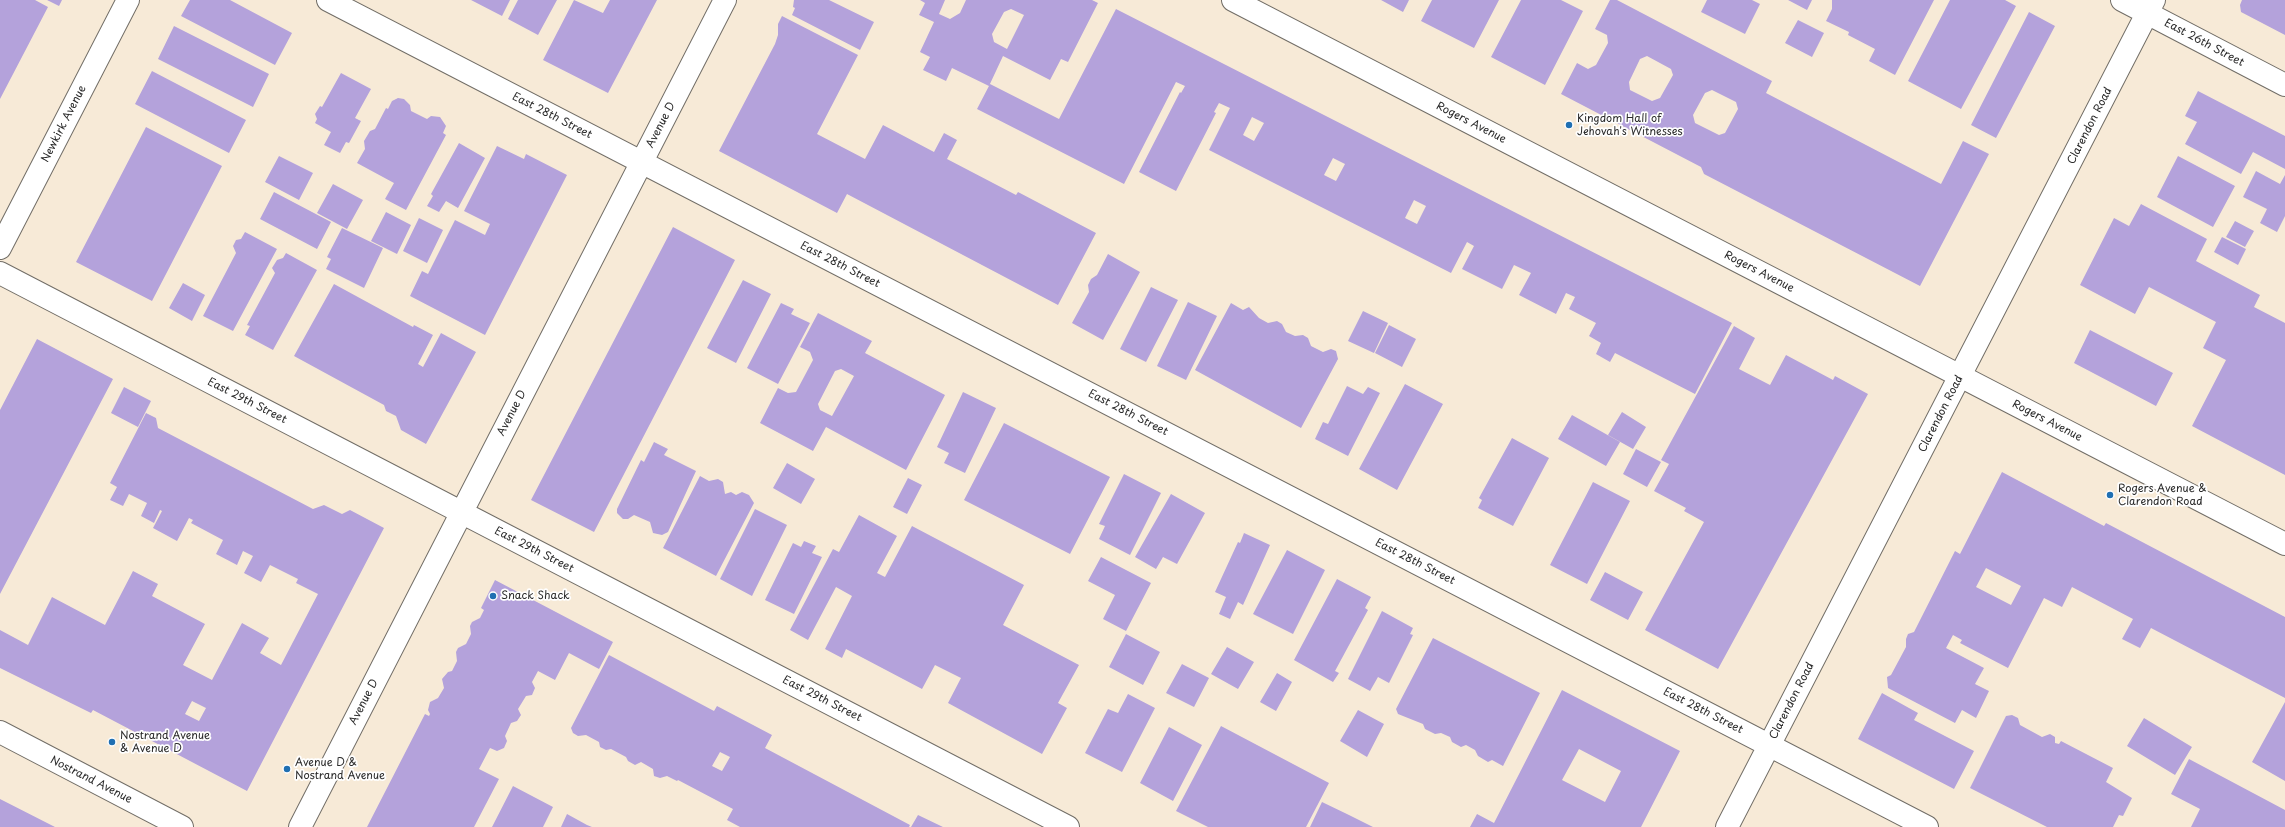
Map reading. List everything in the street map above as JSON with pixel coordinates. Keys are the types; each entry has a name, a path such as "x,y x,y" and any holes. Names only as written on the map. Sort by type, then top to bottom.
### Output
{"street":[{"name":"Newkirk Avenue","path":"0,248 128,0"},
{"name":"East 28th Street","path":"328,0 1927,827"},
{"name":"Avenue D","path":"300,827 725,0"},
{"name":"Rogers Avenue","path":"1233,0 2285,544"},
{"name":"East 26th Street","path":"2122,0 2151,7 2285,85"},
{"name":"Clarendon Road","path":"1727,827 2151,7"},
{"name":"East 29th Street","path":"0,273 1068,827"},
{"name":"Nostrand Avenue","path":"0,732 182,827"}],"building":[{"path":"0,0 35,0 48,7 0,99"},
{"path":"47,0 62,0 59,6"},
{"path":"190,0 230,0 292,33 275,65 181,16"},
{"path":"471,0 510,0 502,16"},
{"path":"518,0 557,0 538,35 508,19"},
{"path":"574,0 603,13 610,0 657,0 608,93 543,60"},
{"path":"794,0 829,0 874,22 860,50 792,15 795,8 793,7"},
{"path":"920,0 945,0 939,14 950,19 960,13 966,0 1092,0 1098,3 1068,62 1061,59 1050,80 1003,56 989,86 952,68 946,81 923,70 930,57 920,52 934,22 919,15 925,3","holes":["1011,9 1024,15 1007,49 994,42 992,34 1004,12"]},
{"path":"1381,0 1409,0 1403,12"},
{"path":"1432,0 1499,0 1474,48 1421,21"},
{"path":"1521,0 1561,0 1583,11 1545,85 1491,57"},
{"path":"1610,0 1617,0 1772,81 1766,93 1941,184 1963,141 1989,154 1920,286 1704,174 1701,167 1561,94 1577,63 1588,69 1596,65 1608,43 1607,35 1595,29","holes":["1647,56 1671,69 1673,75 1660,98 1652,101 1630,90 1629,82 1640,59","1712,90 1736,102 1738,109 1725,133 1719,135 1695,123 1693,115 1705,93"]},
{"path":"1707,0 1752,0 1760,4 1745,34 1701,12"},
{"path":"1788,0 1812,0 1807,10"},
{"path":"1832,0 1934,0 1895,75 1869,61 1875,49 1848,35 1849,32 1826,21 1832,9"},
{"path":"1950,0 2005,0 2016,6 1961,109 1908,81"},
{"path":"2242,0 2285,0 2285,35 2241,12 2240,5"},
{"path":"1116,9 1732,323 1695,394 1615,353 1610,362 1596,354 1601,343 1589,336 1596,323 1569,309 1575,297 1566,293 1556,314 1519,295 1531,273 1514,265 1502,289 1462,269 1474,246 1467,242 1451,273 1209,150 1230,108 1219,103 1214,112 1216,113 1176,191 1139,172 1180,92 1181,93 1185,86 1176,82 1124,184 977,109 990,84 1059,119","holes":["1252,117 1264,123 1254,141 1243,135","1333,158 1345,164 1336,181 1324,175","1414,200 1426,206 1417,224 1405,218"]},
{"path":"2029,12 2055,26 1996,138 1971,125"},
{"path":"782,16 858,55 817,134 865,159 883,125 934,152 944,133 957,140 947,159 1016,195 1018,192 1096,233 1058,305 847,194 837,213 719,151 775,44 778,35 778,24"},
{"path":"1798,20 1824,33 1812,57 1785,43"},
{"path":"174,26 269,74 253,107 158,59"},
{"path":"152,71 246,120 229,153 135,104"},
{"path":"341,73 371,89 355,118 361,121 349,143 346,142 340,153 324,145 331,132 315,123 317,119 315,114 320,106 322,107"},
{"path":"2198,91 2285,136 2285,169 2253,152 2241,174 2185,144 2197,122 2185,116"},
{"path":"398,98 404,99 410,105 411,111 427,119 431,116 440,117 446,126 443,133 446,135 406,210 385,199 394,183 357,163 365,149 364,141 370,131 375,129 386,108 388,109 392,101"},
{"path":"146,127 222,166 152,301 76,262"},
{"path":"459,143 485,158 458,208 446,201 439,212 427,206 433,196 431,194"},
{"path":"497,146 524,159 526,154 567,175 485,335 410,296 422,271 428,274 455,220 485,235 490,224 464,211"},
{"path":"279,156 313,173 299,200 265,182"},
{"path":"2178,156 2235,186 2213,227 2157,197"},
{"path":"2256,171 2280,184 2285,175 2285,216 2277,232 2260,223 2267,209 2243,197"},
{"path":"333,184 363,200 347,229 317,213"},
{"path":"274,192 331,222 317,249 260,219"},
{"path":"2141,204 2207,239 2196,261 2260,295 2254,307 2285,323 2285,475 2192,426 2226,360 2203,348 2216,322 2149,287 2135,314 2080,285 2114,218 2129,226"},
{"path":"386,212 411,225 397,254 371,241"},
{"path":"419,218 443,230 427,263 403,251"},
{"path":"2235,221 2254,231 2245,247 2226,237"},
{"path":"673,227 735,260 594,532 531,500"},
{"path":"342,228 383,248 364,288 326,269 331,259 327,257"},
{"path":"245,232 277,249 233,331 203,316 236,253 233,246 236,240 241,239"},
{"path":"2222,237 2246,249 2238,265 2214,252"},
{"path":"286,253 317,270 273,350 245,335 250,326 247,325 275,273 272,268 277,260 283,258"},
{"path":"1108,254 1140,272 1103,340 1072,323 1089,292 1088,285 1091,279 1097,275"},
{"path":"743,280 771,294 736,363 707,348"},
{"path":"183,283 205,295 192,321 169,308"},
{"path":"334,284 413,327 414,325 433,335 418,364 423,367 441,333 476,352 426,444 401,430 396,416 386,411 384,405 294,356"},
{"path":"1151,287 1178,300 1146,362 1120,349"},
{"path":"1188,302 1217,316 1186,380 1157,366"},
{"path":"781,303 794,309 791,314 810,323 778,384 747,368"},
{"path":"1231,303 1243,310 1249,307 1259,318 1268,323 1277,321 1282,324 1286,332 1295,336 1303,335 1308,338 1311,346 1323,352 1331,349 1336,351 1338,359 1301,428 1195,370"},
{"path":"1363,311 1388,323 1374,353 1348,341"},
{"path":"818,313 872,341 865,353 945,395 906,470 826,427 813,451 760,423 778,388 788,393 796,392 813,360 810,352 800,347","holes":["841,369 854,376 832,416 820,410 818,404 835,371"]},
{"path":"1389,325 1416,339 1402,367 1375,353"},
{"path":"1734,326 1755,338 1739,369 1770,385 1786,355 1833,380 1835,376 1868,394 1718,669 1645,630 1704,522 1684,511 1686,508 1654,491 1669,464 1661,460"},
{"path":"2090,330 2173,373 2156,406 2074,363"},
{"path":"37,339 113,379 0,594 0,410"},
{"path":"1405,384 1443,404 1397,490 1359,469"},
{"path":"1347,386 1363,394 1368,387 1380,393 1348,456 1315,439 1323,422 1328,424"},
{"path":"124,387 151,401 138,427 111,413"},
{"path":"963,392 996,408 965,473 944,463 949,453 937,447"},
{"path":"1622,412 1646,427 1633,449 1608,435"},
{"path":"146,413 156,418 158,428 313,509 324,505 342,514 350,510 384,528 247,791 93,710 91,713 0,668 0,630 28,645 52,597 105,625 133,571 158,584 152,596 205,624 183,665 212,680 242,623 269,638 260,653 281,665 318,594 296,583 298,579 270,565 261,582 244,573 253,556 243,551 237,565 216,554 223,540 191,523 193,520 189,518 177,541 153,528 162,511 160,510 154,523 141,516 147,503 129,494 123,506 110,500 117,487 110,483","holes":["192,701 206,708 199,721 185,714"]},
{"path":"1572,415 1620,442 1606,466 1558,439"},
{"path":"1004,423 1110,477 1070,554 964,500"},
{"path":"1512,438 1549,458 1513,526 1478,508 1482,500 1479,498"},
{"path":"654,442 668,449 664,455 696,471 668,532 662,535 653,533 650,522 634,515 628,519 623,519 617,513 617,509 641,460 644,462"},
{"path":"1636,449 1661,462 1647,487 1623,474"},
{"path":"787,463 815,479 801,504 773,488"},
{"path":"2002,472 2104,526 2106,523 2285,617 2285,698 2151,628 2140,648 2122,639 2133,619 2072,587 2062,607 2044,598 2008,668 1960,643 1962,640 1953,635 1946,648 1984,668 1975,684 1989,691 1976,718 1962,710 1955,723 1888,688 1887,677 1891,675 1906,647 1906,639 1908,634 1914,632 1955,551 1960,554","holes":["1986,568 2021,586 2011,605 1976,587"]},
{"path":"1124,474 1161,493 1130,555 1099,539 1105,526 1099,524"},
{"path":"700,476 709,481 718,479 723,482 725,494 731,492 736,495 742,492 749,495 754,503 716,576 663,548"},
{"path":"908,478 922,485 907,514 893,507"},
{"path":"1593,482 1630,501 1587,584 1550,565"},
{"path":"1171,494 1205,513 1177,564 1163,557 1156,569 1135,557"},
{"path":"755,509 787,525 752,596 720,579"},
{"path":"859,515 897,536 877,573 885,577 912,526 1024,585 1003,625 1079,665 1058,703 1067,708 1042,754 948,703 961,678 935,665 922,689 846,649 842,658 825,649 852,596 836,587 808,640 790,630 833,549 839,552"},
{"path":"1244,533 1270,545 1243,605 1238,602 1230,619 1219,614 1226,597 1215,592 1238,542 1240,543"},
{"path":"804,541 816,546 812,553 822,557 794,614 765,600 793,543 801,547"},
{"path":"1287,550 1325,570 1293,634 1253,614"},
{"path":"1101,557 1151,583 1126,631 1103,619 1115,595 1088,581"},
{"path":"1605,572 1643,592 1628,620 1590,600"},
{"path":"1337,579 1371,597 1365,608 1368,610 1335,671 1339,673 1333,682 1294,660"},
{"path":"495,580 613,642 599,669 569,653 555,680 538,671 532,682 535,688 532,695 526,696 518,709 521,715 517,721 511,723 505,736 507,741 504,748 497,751 490,748 479,769 499,779 474,827 367,827 425,714 429,716 430,714 428,710 430,702 438,698 444,688 442,679 448,672 452,671 457,661 456,652 458,648 466,644 471,634 470,626 472,622 480,618 484,610 481,608"},
{"path":"1382,611 1413,628 1410,634 1413,635 1389,683 1378,677 1370,691 1348,679"},
{"path":"1126,634 1160,652 1143,685 1109,667"},
{"path":"1433,638 1540,693 1503,766 1492,760 1488,762 1478,756 1475,750 1466,745 1461,747 1452,742 1450,737 1441,733 1435,734 1425,729 1423,724 1398,714 1396,709"},
{"path":"1227,647 1254,662 1238,689 1211,674"},
{"path":"609,655 714,711 717,706 772,735 765,748 910,825 909,827 740,827 727,820 733,809 678,780 677,781 667,776 660,778 654,776 653,769 641,762 635,765 628,761 626,757 611,749 606,750 600,747 599,742 586,735 578,736 573,733 571,728","holes":["720,752 730,757 722,771 712,766"]},
{"path":"1182,664 1209,678 1194,707 1166,693"},
{"path":"1277,673 1292,682 1276,711 1260,702"},
{"path":"1562,690 1680,751 1641,827 1470,827 1477,814 1494,823","holes":["1579,749 1621,771 1605,802 1562,780"]},
{"path":"1882,693 1918,713 1914,720 1974,751 1954,789 1858,739"},
{"path":"1128,694 1155,708 1122,772 1085,753 1108,709 1118,713"},
{"path":"2285,702 2285,781 2252,762"},
{"path":"1358,710 1384,724 1367,757 1340,741"},
{"path":"2012,715 2018,718 2020,725 2042,737 2050,734 2055,737 2055,743 2059,744 2061,741 2113,768 2106,782 2132,798 2123,816 2119,815 2113,827 2047,827 1970,788 2006,716"},
{"path":"2144,718 2192,747 2175,775 2127,746"},
{"path":"1221,726 1329,783 1306,827 1208,827 1176,811"},
{"path":"1169,727 1202,745 1173,801 1140,783"},
{"path":"2189,759 2285,810 2285,827 2191,827 2200,809 2171,794"},
{"path":"513,786 553,807 543,827 492,827"},
{"path":"0,799 55,827 0,827"},
{"path":"1322,802 1349,815 1373,827 1310,827"},
{"path":"567,814 587,825 592,827 561,827"},
{"path":"918,815 943,827 911,827"}],"place":[{"name":"Kingdom Hall of Jehovah's Witnesses","path":"1569,125"},
{"name":"Rogers Avenue & Clarendon Road","path":"2110,495"},
{"name":"Snack Shack","path":"493,596"},
{"name":"Nostrand Avenue & Avenue D","path":"112,742"},
{"name":"Avenue D & Nostrand Avenue","path":"287,769"}]}
